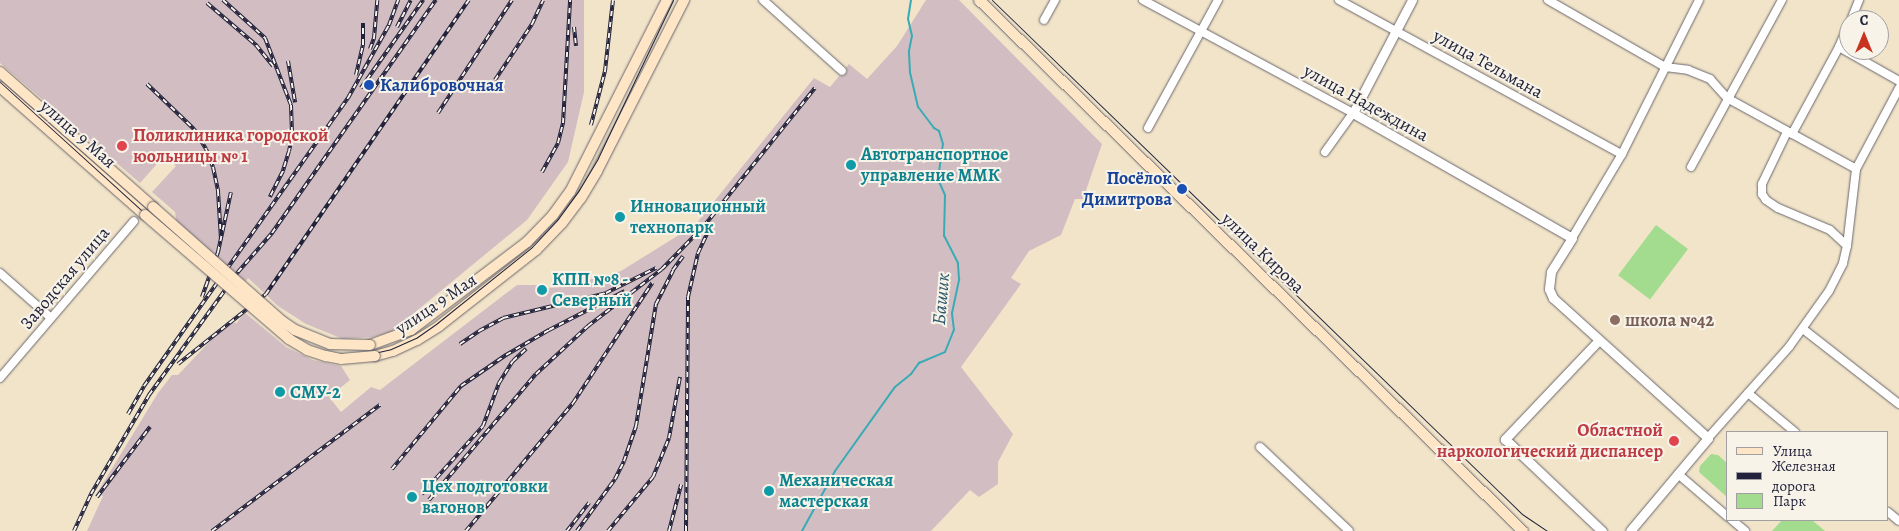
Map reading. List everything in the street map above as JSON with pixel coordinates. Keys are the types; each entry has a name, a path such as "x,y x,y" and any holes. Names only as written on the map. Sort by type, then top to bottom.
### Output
{"main road":[{"name":"улица 9 Мая","path":"0,87 295,330 330,344 341,346 370,345 411,330 527,242 553,215 570,192 667,0"},
{"name":"улица 9 Мая","path":"0,72 289,339 307,350 326,356 341,358 375,356 417,340 439,326 536,250 562,223 582,198 597,171 684,0"},
{"name":"улица Кирова","path":"978,0 1157,172 1523,531"}],"street":[{"path":"763,0 842,71"},
{"path":"1044,20 1055,0"},
{"name":"улица Надеждина","path":"1143,0 1352,113 1572,238"},
{"path":"1148,128 1218,0"},
{"name":"улица Тельмана","path":"1339,0 1622,154"},
{"path":"1325,152 1352,113 1412,0"},
{"path":"1548,0 1665,67 1678,67 1699,73 1718,86 1726,98 1856,169"},
{"path":"1699,0 1622,154 1551,272 1548,288 1557,304 1708,438"},
{"path":"1691,167 1726,98 1782,0"},
{"path":"1839,47 1762,184 1762,194 1766,200 1778,208 1830,230 1847,246"},
{"path":"1862,60 1899,81"},
{"path":"1630,531 1803,329 1829,292 1843,263 1847,246 1856,169 1899,88"},
{"name":"Заводская улица","path":"0,378 134,220"},
{"path":"0,273 51,318"},
{"path":"1803,329 1899,404"},
{"path":"1599,340 1505,439 1602,531"},
{"path":"1748,393 1794,431"},
{"path":"1260,447 1349,531"},
{"path":"1678,474 1726,515"},
{"path":"1889,513 1899,521"},
{"path":"1733,521 1745,531"}],"shaded area":[{"path":"0,0 584,0 584,92 568,162 527,220 391,332 373,337 343,339 306,324 278,306 248,278 235,296 165,229 172,225 177,226 175,212 152,192 176,166 164,156 140,183 0,63"},
{"path":"926,0 959,0 1102,144 1083,199 1075,199 1061,235 1029,251 1011,278 1021,284 961,367 1013,434 998,462 998,484 979,497 970,490 931,531 87,531 103,496 97,493 158,393 172,375 178,375 228,322 237,323 244,312 286,347 313,360 341,366 350,380 329,397 341,412 371,387 380,390 517,285 540,285 546,288 563,287 621,271 695,225 814,78 830,87 849,64 867,79 897,46"}],"green space":[{"path":"1656,225 1688,249 1650,299 1618,275"},
{"path":"1711,454 1718,455 1726,462 1726,496 1699,472 1700,466"},
{"path":"1781,521 1813,521 1825,531 1772,531"}],"waterway":[{"name":"Башик","path":"802,531 835,471 895,387 911,374 919,363 945,352 954,330 952,313 959,279 958,263 944,236 945,195 938,179 943,144 939,131 934,128 918,107 910,72 909,51 912,36 908,19 911,0"}],"tram line":[{"path":"0,82 148,216 277,327 309,346 327,352 356,355 374,353 391,349 416,338 436,324 532,247 558,219 579,190 598,158 673,0"},
{"path":"992,0 1522,514 1547,531"}],"railway":[{"path":"223,0 265,38 291,105 292,137 289,151 283,171 270,197"},
{"path":"370,49 374,38 377,0"},
{"path":"128,414 144,386 348,98 389,25 398,0"},
{"path":"397,27 411,0"},
{"path":"361,88 423,0"},
{"path":"74,531 91,494 149,395 238,272 272,233 436,0"},
{"path":"178,364 266,294 469,0"},
{"path":"438,113 512,0"},
{"path":"495,80 532,24 543,0"},
{"path":"542,172 558,143 563,123 570,0"},
{"path":"591,125 605,71 613,0"},
{"path":"207,3 256,45 273,66"},
{"path":"356,75 363,45 363,23"},
{"path":"574,27 576,46"},
{"path":"288,61 295,102"},
{"path":"147,84 194,129 206,149 213,167 218,191 221,239"},
{"path":"429,500 536,374 588,326 662,269 704,226 815,88"},
{"path":"202,297 218,252 231,192"},
{"path":"686,531 688,297 698,253 712,223"},
{"path":"577,531 615,479 624,461 636,426 656,304 673,270 683,256"},
{"path":"460,344 503,318 606,293 656,268"},
{"path":"466,531 573,403 652,283"},
{"path":"392,469 461,386 506,355 549,330 625,291"},
{"path":"422,494 483,426 499,383 513,361 526,349"},
{"path":"608,531 653,477 669,438 680,377"},
{"path":"212,531 380,405"},
{"path":"97,497 150,427"},
{"path":"669,531 681,485"},
{"path":"567,531 589,503"}],"place":[{"name":"Калибровочная","path":"369,85"},
{"name":"Поликлиника городской юольницы № 1","path":"122,146"},
{"name":"Автотранспортное управление ММК","path":"851,165"},
{"name":"Посёлок Димитрова","path":"1182,189"},
{"name":"Инновационный технопарк","path":"620,217"},
{"name":"КПП №8 - Северный","path":"542,290"},
{"name":"школа №42","path":"1615,320"},
{"name":"СМУ-2","path":"280,392"},
{"name":"Областной наркологический диспансер","path":"1674,441"},
{"name":"Механическая мастерская","path":"769,491"},
{"name":"Цех подготовки вагонов","path":"412,497"}]}
